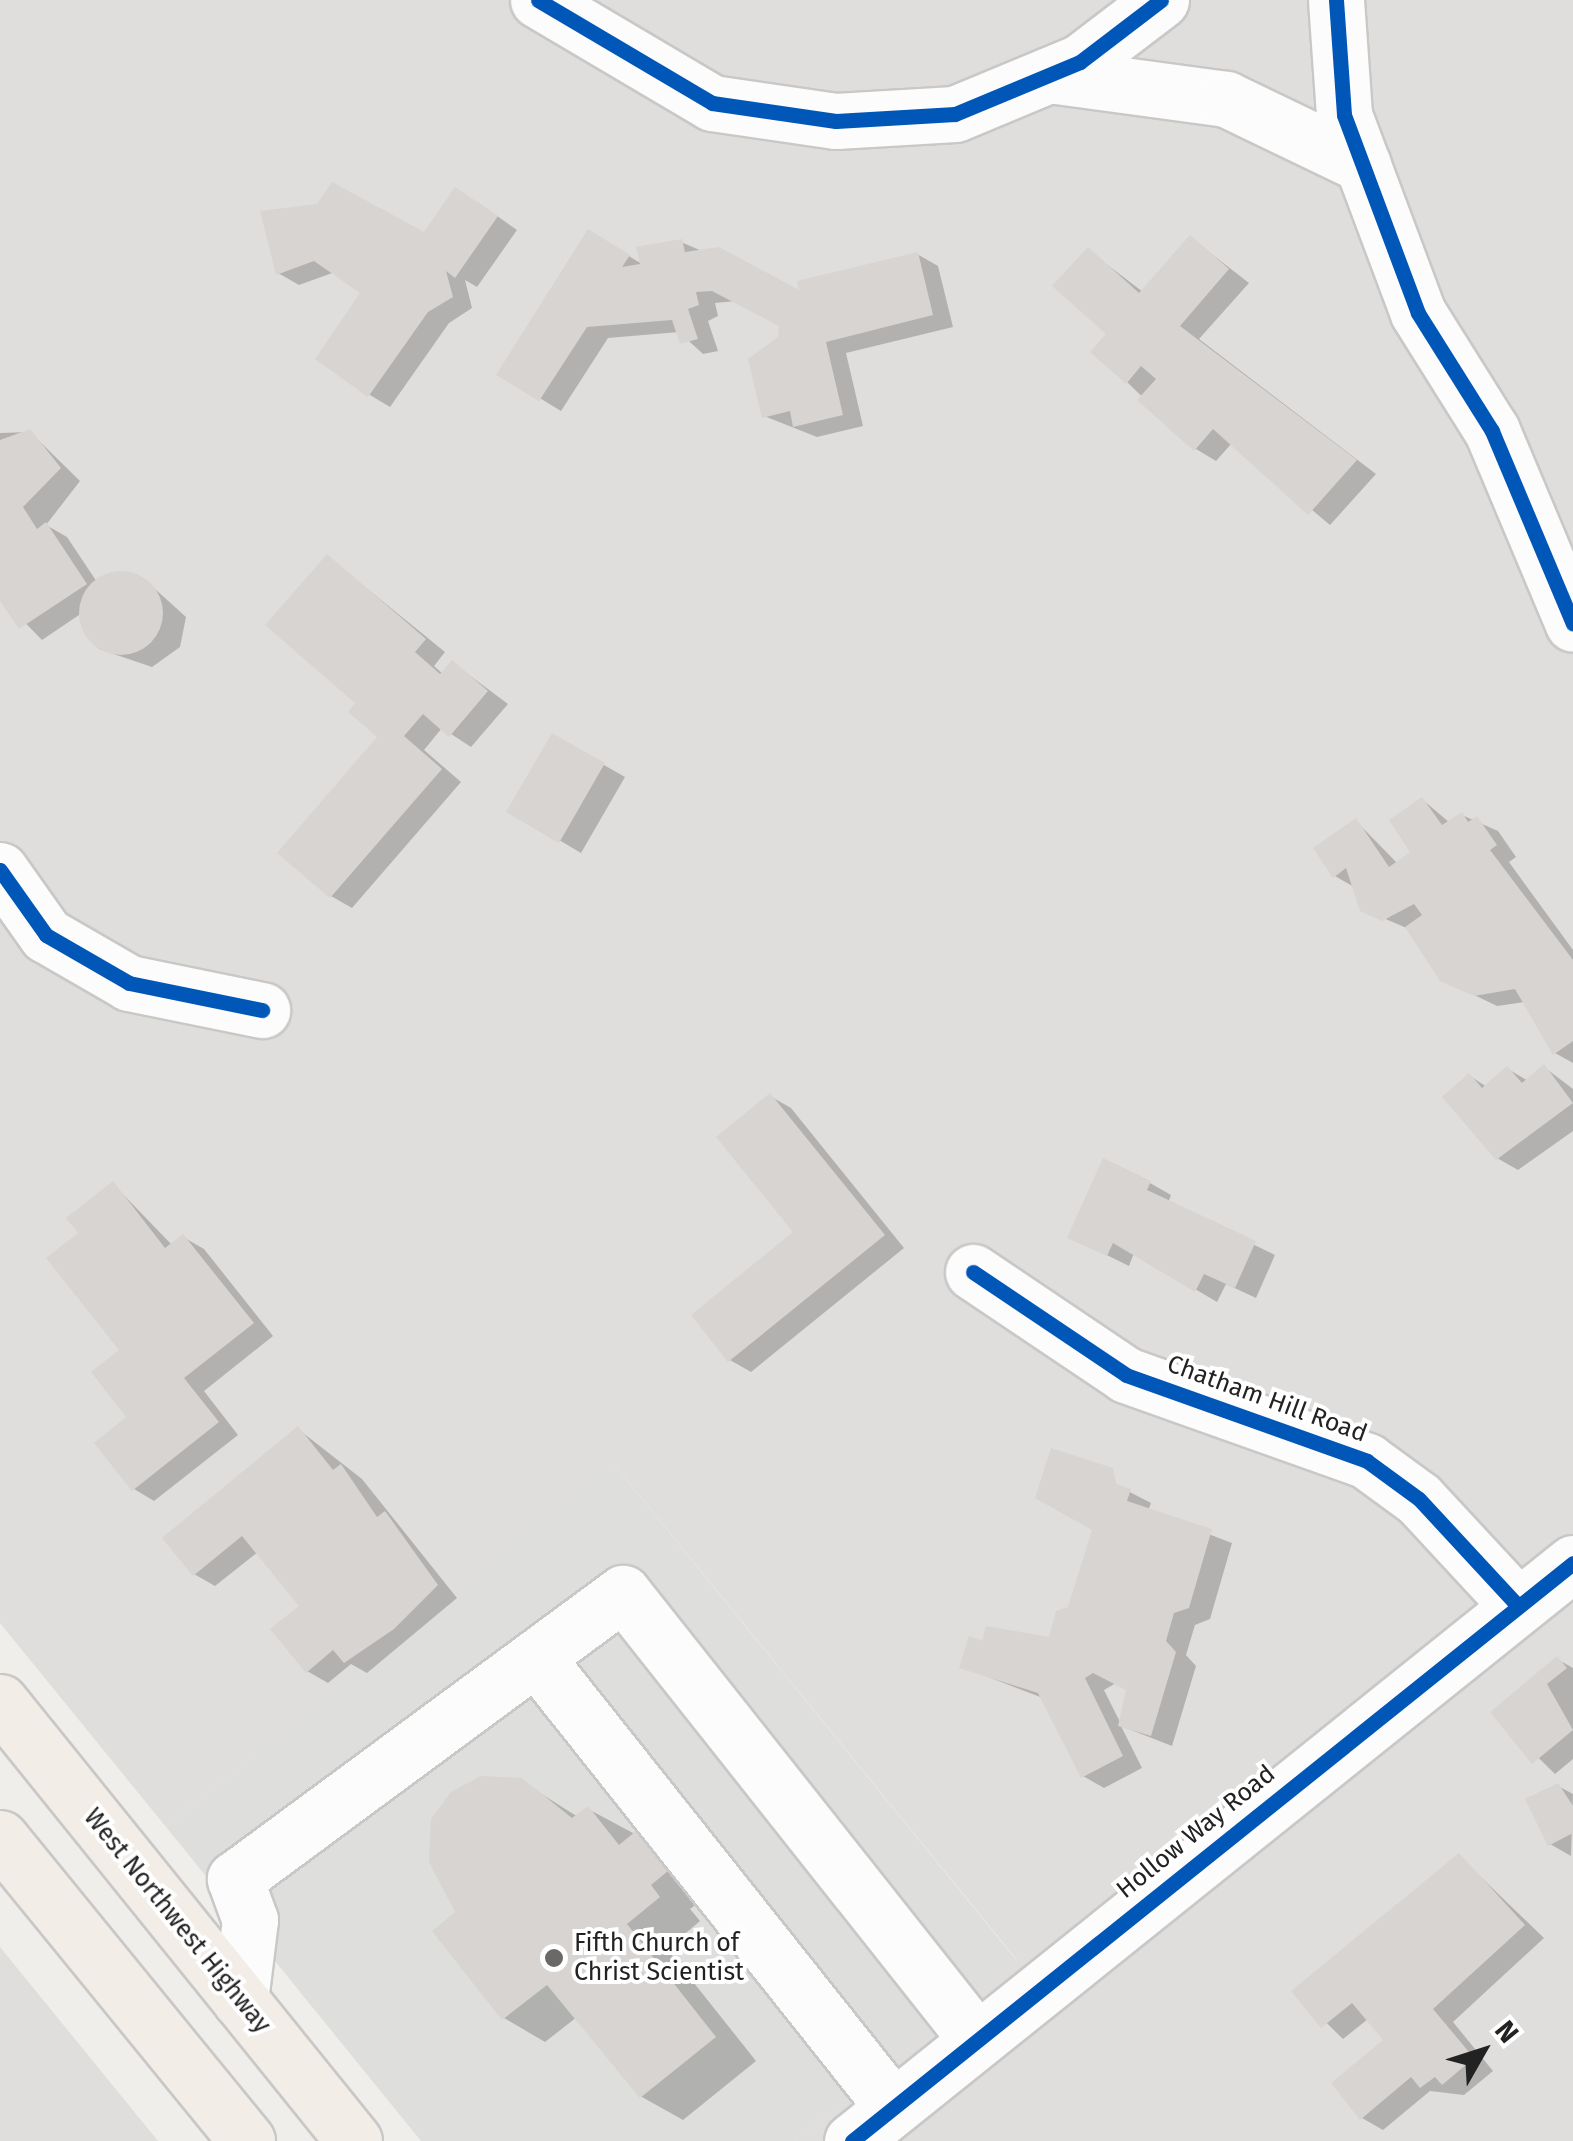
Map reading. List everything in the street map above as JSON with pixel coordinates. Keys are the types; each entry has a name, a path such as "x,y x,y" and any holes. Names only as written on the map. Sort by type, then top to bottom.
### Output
{"main road":[{"name":"West Northwest Highway","path":"0,1702 354,2141"},
{"path":"0,1838 247,2141"}],"street":[{"path":"538,0 712,103 836,121 955,114 1049,75 1161,0"},
{"path":"1336,0 1344,114 1418,313 1492,431 1573,624"},
{"path":"1049,75 1226,99 1363,165"},
{"path":"0,870 46,935 128,983 262,1010"},
{"name":"Chatham Hill Road","path":"973,1272 1126,1375 1367,1461 1419,1499 1518,1606"},
{"name":"Hollow Way Road","path":"852,2141 1573,1563"},
{"path":"240,2000 250,1920 235,1880 623,1593 977,2040"},
{"path":"537,1659 893,2106"}],"shaded area":[{"path":"0,0 1573,0 1573,2141 795,2141 1017,1960 614,1464 166,1827 0,1623"},
{"path":"613,1463 1017,1961 795,2141 421,2141 166,1827"},
{"path":"0,1947 158,2141 0,2141"}],"building":[{"path":"332,182 424,232 455,187 498,216 455,278 446,271 453,297 428,312 368,397 315,359 360,293 314,261 276,275 260,211 317,204"},
{"path":"588,229 630,255 622,267 640,264 636,247 682,239 685,252 719,247 799,290 797,281 918,252 933,315 826,342 843,415 793,427 790,411 762,418 748,359 778,337 779,326 712,291 696,292 699,305 688,309 698,339 680,344 672,320 587,327 539,401 496,375"},
{"path":"1190,235 1229,269 1180,326 1357,460 1308,515 1213,429 1194,451 1137,400 1156,379 1141,366 1126,384 1090,352 1106,334 1052,286 1088,247 1139,293"},
{"path":"30,429 61,468 23,507 37,529 46,522 87,584 19,629 0,601 0,440"},
{"path":"327,554 426,639 415,652 440,674 452,660 488,691 449,737 423,714 404,736 442,769 330,898 277,853 377,737 348,712 355,703 265,625"},
{"path":"121,571 137,574 151,583 160,597 160,629 151,643 137,652 121,655 105,652 91,643 82,629 79,613 82,597 91,583 105,574"},
{"path":"552,733 605,763 559,843 506,812"},
{"path":"1422,797 1442,825 1462,812 1468,822 1477,816 1497,845 1490,850 1573,960 1573,1041 1553,1055 1515,989 1474,996 1440,981 1405,927 1422,915 1414,904 1382,921 1360,911 1346,868 1333,878 1313,848 1356,818 1389,867 1410,852 1389,820"},
{"path":"1544,1064 1573,1103 1496,1160 1442,1097 1469,1073 1482,1088 1507,1066 1522,1083"},
{"path":"770,1093 885,1235 728,1362 691,1315 793,1232 716,1137"},
{"path":"1103,1158 1151,1181 1147,1190 1256,1241 1235,1288 1204,1274 1195,1292 1113,1243 1107,1256 1067,1238"},
{"path":"113,1181 165,1248 183,1234 254,1323 184,1378 219,1422 132,1491 94,1443 126,1417 91,1372 119,1350 46,1258 78,1233 66,1218"},
{"path":"298,1426 333,1470 341,1464 377,1517 385,1511 438,1585 394,1629 344,1663 333,1650 306,1673 270,1629 299,1606 242,1536 193,1576 162,1538"},
{"path":"1051,1448 1113,1468 1116,1484 1131,1489 1127,1501 1212,1529 1189,1608 1174,1613 1166,1641 1176,1652 1151,1736 1118,1726 1126,1690 1093,1673 1085,1678 1123,1756 1081,1778 1038,1693 959,1668 969,1636 982,1641 986,1626 1049,1637 1056,1611 1068,1607 1092,1530 1035,1498"},
{"path":"1557,1656 1567,1668 1547,1684 1573,1730 1532,1764 1490,1712"},
{"name":"Fifth Church of Christ Scientist","path":"481,1776 522,1778 572,1818 588,1806 619,1845 654,1816 685,1857 651,1885 660,1897 627,1924 716,2037 640,2098 547,1985 502,2020 432,1931 455,1912 429,1862 431,1819 451,1792"},
{"path":"1558,1783 1573,1806 1573,1833 1548,1846 1525,1799"},
{"path":"1459,1853 1525,1925 1433,2009 1474,2058 1442,2085 1435,2077 1420,2088 1411,2077 1360,2120 1331,2083 1383,2040 1352,2003 1321,2028 1291,1991"}],"cycle path":[{"path":"538,0 712,103 836,121 955,114 1080,62 1161,0"},
{"path":"1336,0 1344,115 1418,313 1492,431 1573,624"},
{"path":"0,870 46,935 129,983 262,1010"},
{"path":"973,1272 1126,1375 1367,1461 1419,1499 1518,1606"},
{"path":"852,2141 1573,1563"}],"place":[{"name":"Fifth Church of Christ Scientist","path":"554,1958"}]}
